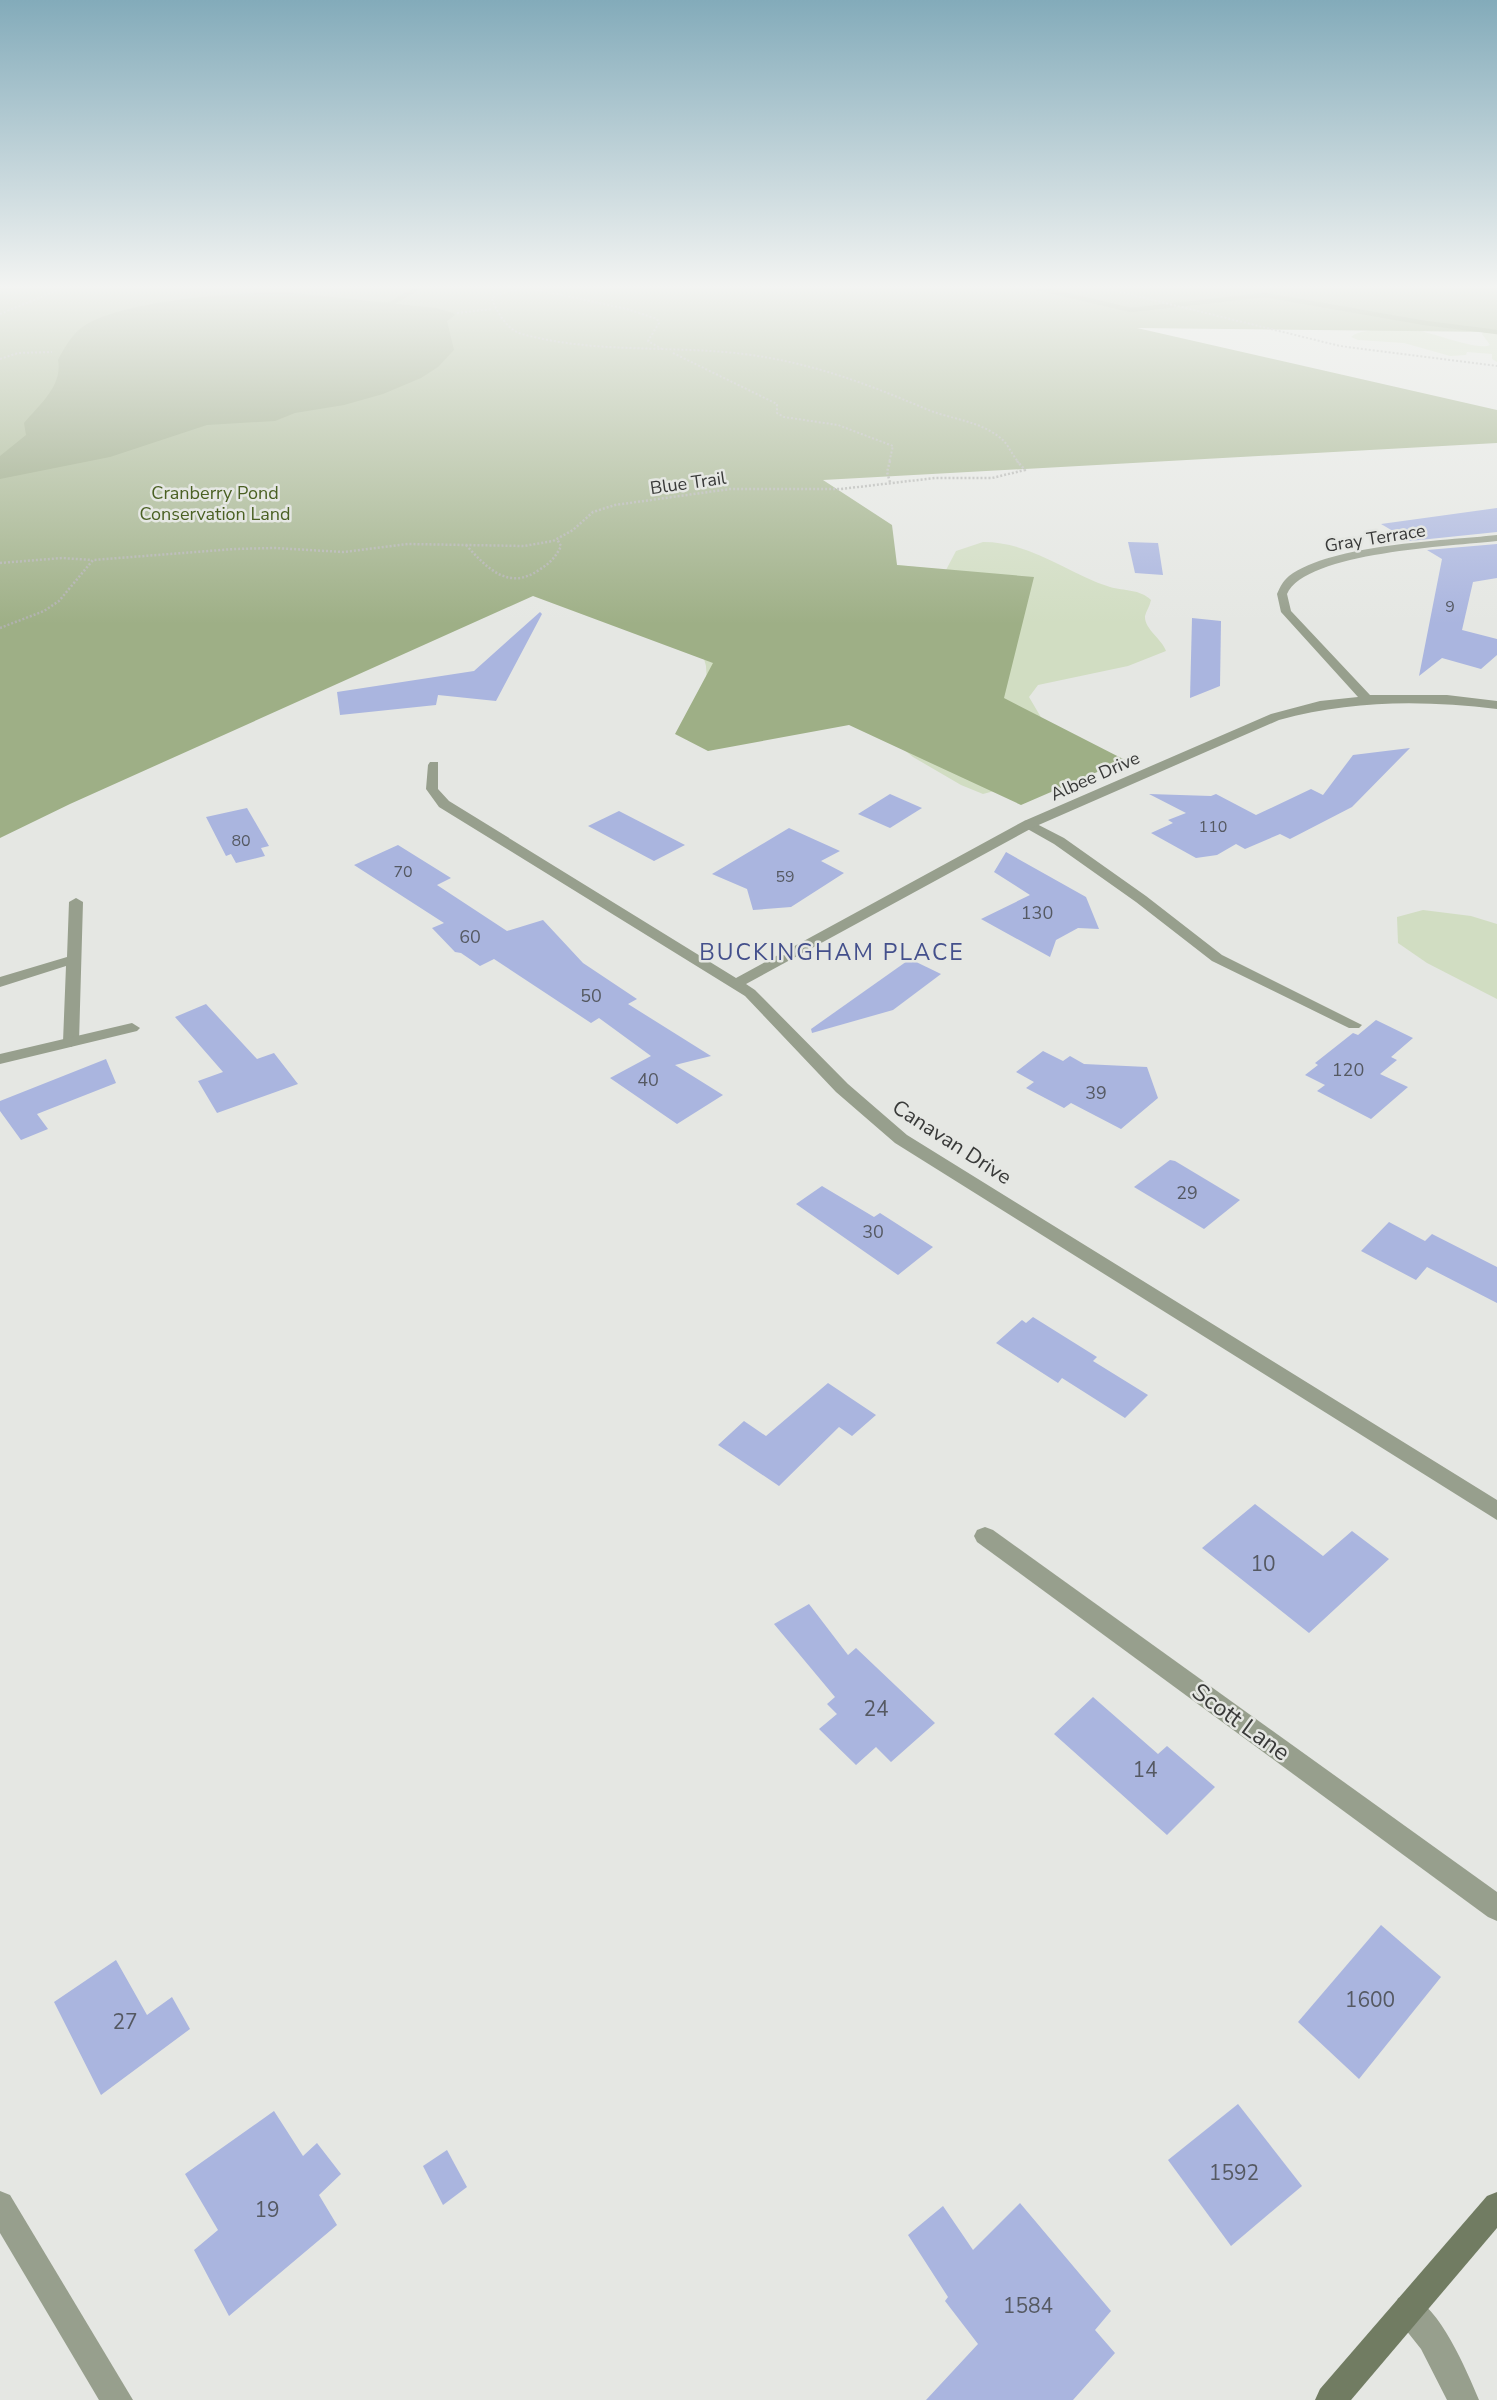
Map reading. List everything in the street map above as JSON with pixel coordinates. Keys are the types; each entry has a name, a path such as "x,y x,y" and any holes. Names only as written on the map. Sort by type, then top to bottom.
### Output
{"main road":[{"path":"1331,2400 1497,2206"}],"street":[{"name":"Gray Terrace","path":"1367,699 1286,612 1282,594 1289,582 1303,572 1335,561 1497,538"},
{"name":"Albee Drive","path":"736,984 1029,824 1275,718 1320,705 1367,699 1447,699 1497,705"},
{"name":"Canavan Drive","path":"434,765 432,789 444,804 736,984 763,1004 842,1088 901,1139 1497,1511"},
{"path":"1029,824 1059,841 1127,889 1217,958 1354,1025"},
{"path":"71,1042 76,902"},
{"path":"0,982 74,959"},
{"path":"2,1055 132,1028"},
{"name":"Scott Lane","path":"985,1536 1497,1908"},
{"path":"0,2205 117,2400"},
{"path":"1409,2309 1432,2337 1463,2400"}],"path":[{"path":"769,400 777,404 777,413 784,417 838,425 893,446 887,472 890,482"},
{"name":"Blue Trail","path":"0,564 234,549 275,548 343,552 399,544 524,546 557,539 573,530 593,512 615,505 730,489 841,489 950,477 992,478 1025,470 1005,442 975,423 930,411 905,400"},
{"path":"465,545 502,578 519,581 526,579 558,554 561,546 557,539"},
{"path":"0,628 44,611 59,601 93,560"}],"shaded area":[{"path":"362,400 295,413 275,421 207,425 110,457 0,479 0,456 26,435 24,423 43,402"},
{"path":"983,542 1017,547 1094,581 1147,596 1151,600 1145,621 1166,651 1128,666 1038,685 1029,697 1042,719 1027,782 983,794 961,785 913,757 888,737 849,720 707,684 706,666 697,634 801,555 946,570 956,551"},
{"path":"1423,910 1471,916 1497,924 1497,999 1427,963 1398,943 1397,917"}],"green space":[{"name":"Cranberry Pond Conservation Land","path":"0,400 1453,400 1497,410 1497,443 823,480 892,525 897,565 1034,577 1004,698 1125,760 1021,805 849,725 708,751 675,734 713,663 533,596 0,838"}],"building":[{"path":"1497,508 1497,532 1410,541 1381,524"},
{"path":"1128,542 1158,543 1163,575 1135,573"},
{"path":"1497,544 1497,578 1473,582 1462,630 1497,639 1497,655 1481,669 1442,658 1419,676 1442,559 1427,550"},
{"path":"540,612 542,614 496,701 438,695 436,705 340,715 337,692 474,671"},
{"path":"1192,618 1221,621 1220,686 1190,698"},
{"path":"1410,748 1352,807 1290,839 1280,834 1245,849 1236,844 1217,855 1196,858 1151,833 1173,823 1168,820 1186,813 1149,794 1216,794 1256,815 1311,789 1323,795 1353,755"},
{"path":"890,794 922,808 890,828 858,814"},
{"path":"247,808 269,846 261,848 265,856 236,863 231,854 226,856 206,817"},
{"path":"619,811 685,845 654,861 588,826"},
{"path":"789,828 840,851 821,861 844,873 791,907 753,910 747,889 712,874"},
{"path":"398,845 451,878 437,885 507,931 543,920 583,963 637,999 628,1004 711,1056 675,1065 723,1095 677,1124 610,1078 651,1056 599,1018 591,1023 494,959 480,966 455,952 432,928 444,923 354,865"},
{"path":"1006,852 1086,897 1099,929 1078,928 1056,940 1050,957 981,919 1030,895 994,872"},
{"path":"910,959 941,974 893,1010 812,1033 811,1029"},
{"path":"206,1004 257,1059 274,1053 298,1084 217,1113 198,1081 223,1072 175,1017"},
{"path":"1376,1020 1413,1038 1391,1057 1397,1060 1380,1074 1408,1087 1371,1119 1317,1091 1325,1085 1305,1075 1318,1065 1315,1063 1353,1033 1358,1035"},
{"path":"1043,1051 1063,1061 1070,1056 1084,1064 1147,1067 1158,1098 1121,1129 1071,1103 1064,1108 1026,1088 1034,1082 1016,1072"},
{"path":"106,1059 116,1083 37,1114 48,1129 21,1140 0,1111 0,1101"},
{"path":"1170,1160 1240,1200 1204,1229 1134,1187"},
{"path":"822,1186 874,1217 880,1213 933,1247 898,1275 796,1204"},
{"path":"1389,1222 1425,1241 1432,1234 1497,1267 1497,1303 1427,1267 1416,1280 1361,1251"},
{"path":"1033,1317 1097,1357 1093,1361 1148,1395 1125,1418 1062,1378 1058,1383 996,1343 1022,1320 1026,1323"},
{"path":"828,1383 876,1415 852,1436 839,1427 779,1486 718,1445 744,1421 766,1436"},
{"path":"1255,1504 1323,1556 1352,1531 1389,1559 1309,1633 1202,1548"},
{"path":"809,1604 848,1655 856,1648 935,1723 891,1762 876,1747 856,1765 819,1729 837,1714 827,1704 835,1697 774,1624"},
{"path":"1093,1697 1158,1754 1167,1746 1215,1787 1167,1835 1054,1734"},
{"path":"1381,1925 1441,1977 1359,2079 1298,2022"},
{"path":"116,1960 147,2015 172,1997 190,2029 101,2095 54,2002"},
{"path":"1238,2104 1302,2186 1231,2246 1168,2160"},
{"path":"274,2111 303,2156 317,2143 341,2174 319,2195 337,2225 229,2316 194,2250 218,2230 185,2174"},
{"path":"447,2150 467,2187 443,2205 423,2166"},
{"path":"1020,2203 1111,2311 1095,2330 1115,2353 1073,2400 926,2400 978,2344 945,2301 948,2297 908,2235 943,2206 973,2250"}],"district":[{"name":"BUCKINGHAM PLACE","path":"832,952"}]}
